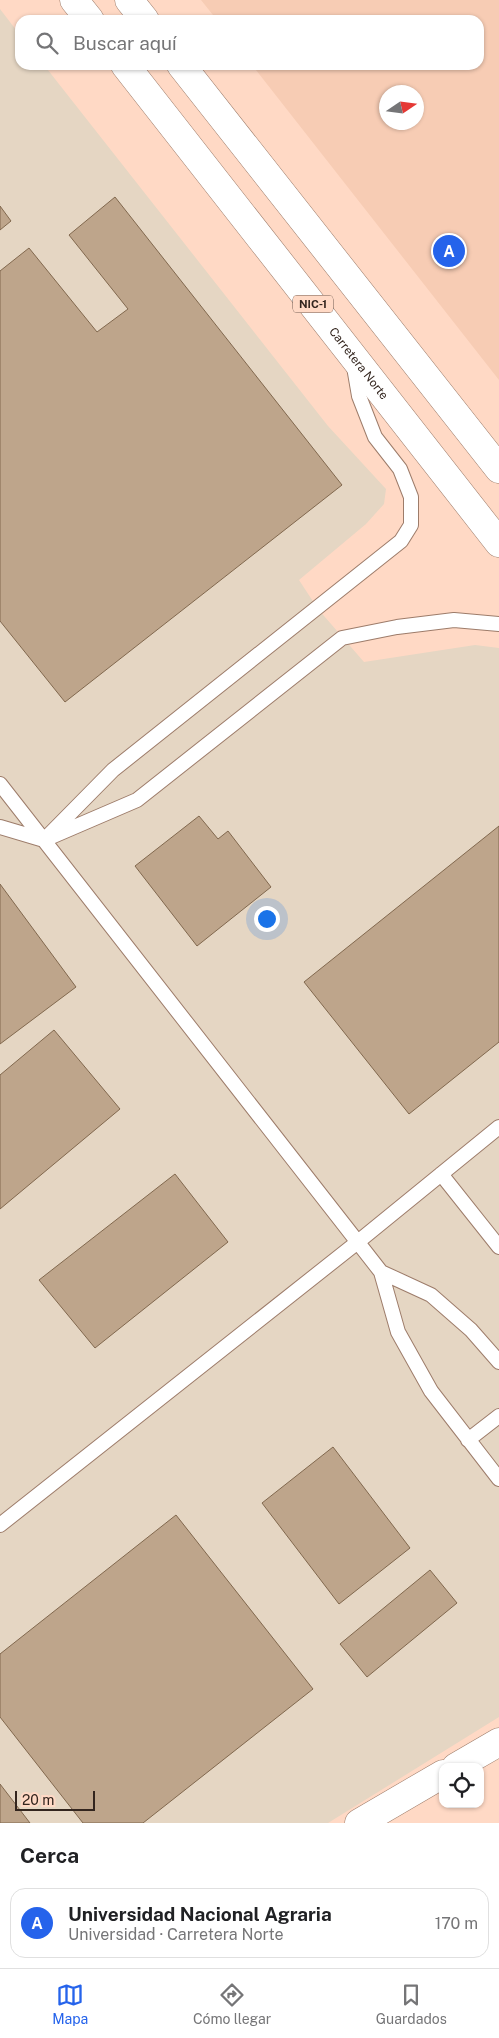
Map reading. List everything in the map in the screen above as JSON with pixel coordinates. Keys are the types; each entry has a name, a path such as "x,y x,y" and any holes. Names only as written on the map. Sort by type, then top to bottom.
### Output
{"main road":[{"path":"74,0 86,15"},
{"path":"130,0 141,15"},
{"name":"Carretera Norte","path":"129,70 352,353 499,544"},
{"path":"185,70 499,469"},
{"path":"463,1763 499,1742"},
{"path":"359,1823 439,1776"}],"lane":[{"path":"44,840 113,770 401,541 411,525 412,497 400,469 375,438 360,396 352,353"},
{"path":"0,827 44,840 137,800 342,638 397,627 454,620 499,624"},
{"path":"0,784 359,1241 381,1272 398,1332 431,1391 499,1479"},
{"path":"0,1525 359,1241 499,1127"},
{"path":"441,1174 499,1247"},
{"path":"381,1272 431,1295 471,1330 499,1362"},
{"path":"468,1440 499,1416"}],"shaded area":[{"path":"201,0 499,0 499,380 256,70 484,70 484,15 213,15"},
{"path":"0,9 15,28 15,70 48,70 328,426 386,489 384,504 366,524 299,580 318,609 364,662 475,645 499,648 499,1717 328,1823 0,1823"}],"building":[{"path":"115,197 342,485 65,702 0,621 0,271 29,248 97,332 128,309 69,235"},
{"path":"0,206 11,221 0,230"},
{"path":"199,816 218,839 228,831 271,887 197,946 135,866"},
{"path":"499,826 499,1042 409,1114 304,982"},
{"path":"0,884 76,987 0,1044"},
{"path":"54,1030 120,1109 0,1209 0,1075"},
{"path":"175,1174 228,1242 95,1348 39,1280"},
{"path":"333,1447 410,1548 339,1604 262,1503"},
{"path":"176,1515 313,1689 143,1823 83,1823 0,1717 0,1654"},
{"path":"430,1570 457,1603 367,1677 340,1644"},
{"path":"0,1784 30,1823 0,1823"}],"place":[{"name":"Universidad Nacional Agraria","path":"449,251"}]}
